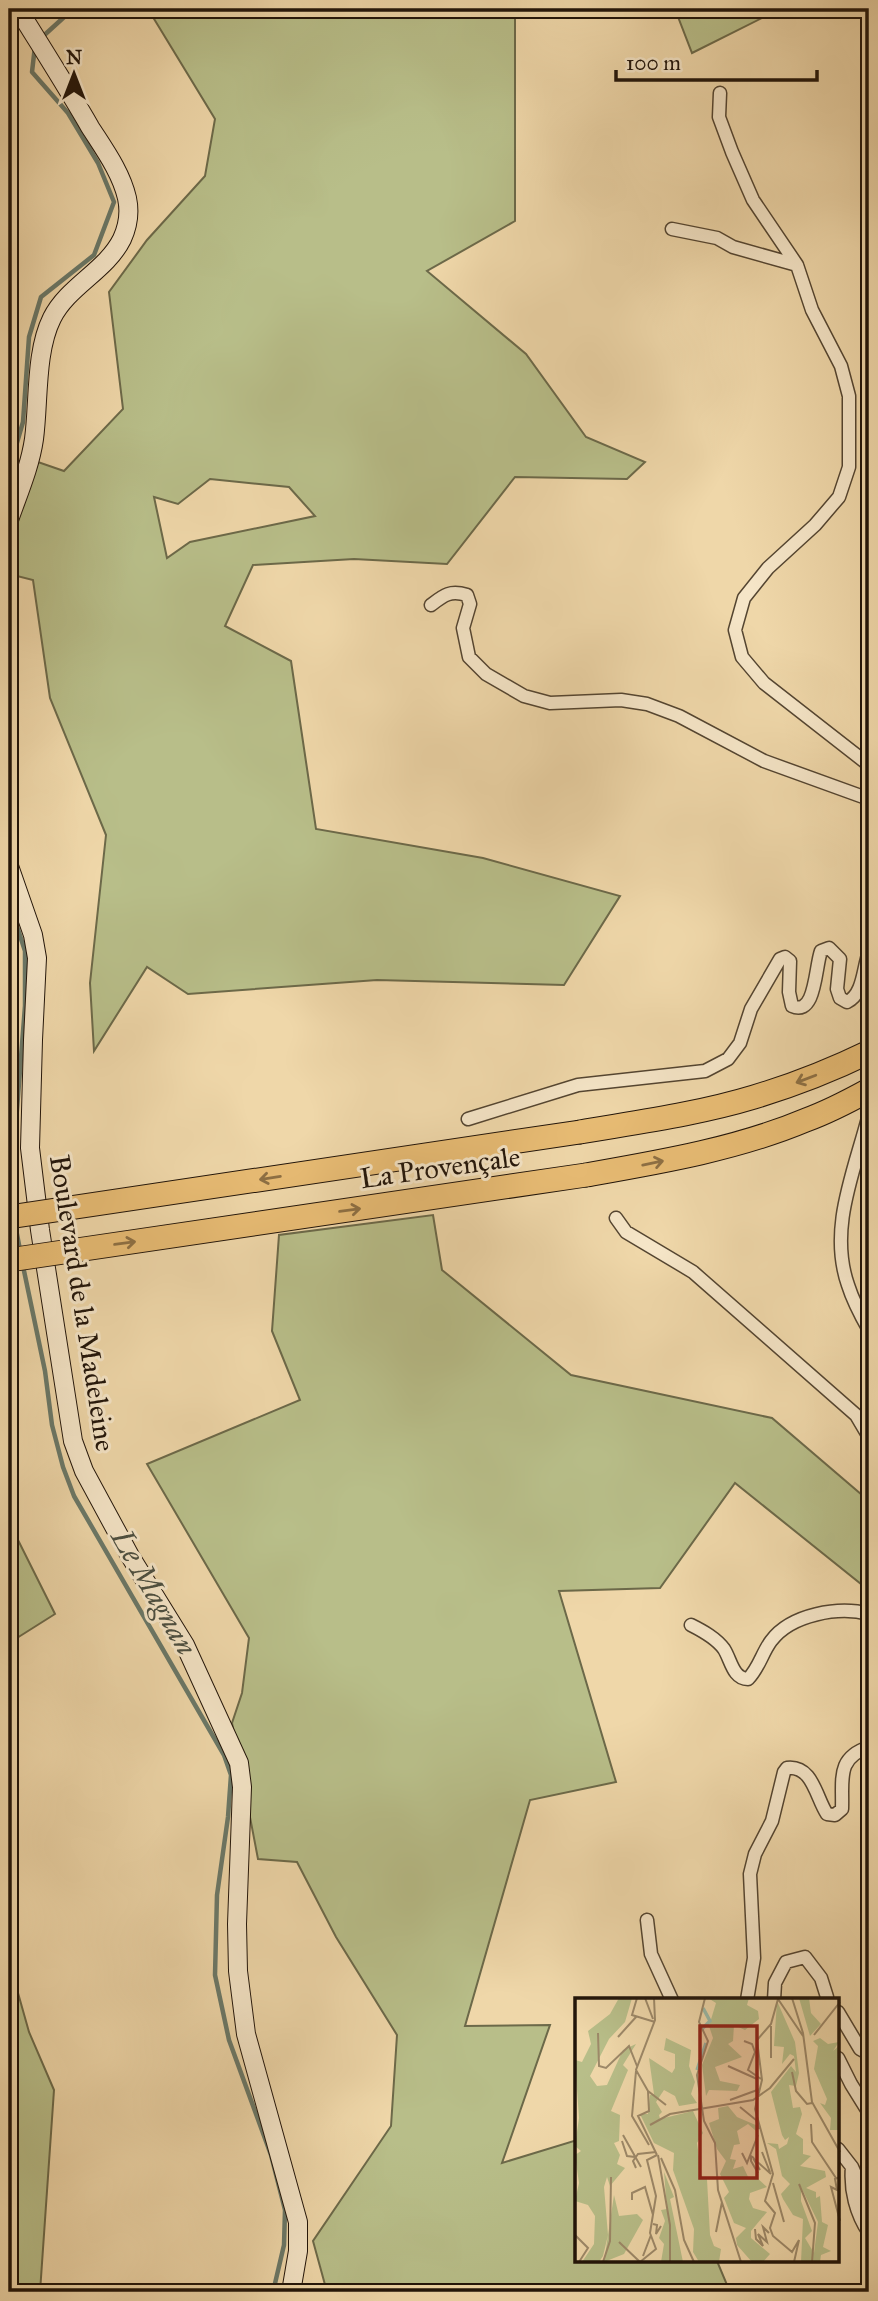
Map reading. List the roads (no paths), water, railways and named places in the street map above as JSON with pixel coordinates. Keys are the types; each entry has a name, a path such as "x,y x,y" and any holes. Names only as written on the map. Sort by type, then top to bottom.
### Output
{"highway":[{"name":"La Provençale","path":"9,1217 651,1120 751,1098 802,1081 869,1052"},
{"name":"La Provençale","path":"9,1260 652,1164 754,1138 805,1121 869,1090"}],"street":[{"path":"9,520 34,442 41,361 52,318 64,300 111,255 122,238 129,219 124,187 109,158 18,9"},
{"path":"720,93 719,117 732,152 753,200 797,265 812,310 841,366 849,396 849,467 839,497 815,525 768,568 744,597 735,630 742,657 764,683 869,765"},
{"path":"672,229 717,239 733,247 797,265"},
{"path":"431,605 445,594 456,592 467,595 470,604 463,628 469,657 486,674 524,696 550,703 621,700 648,704 679,716 764,761 869,799"},
{"name":"Boulevard de la Madeleine","path":"9,866 33,935 37,958 30,1148 73,1441 84,1471 130,1556 185,1646 217,1710 239,1763 242,1787 237,1924 241,2005 246,2034 298,2222 298,2251 291,2292"},
{"path":"468,1119 578,1085 705,1071 728,1059 740,1043 751,1009 780,958 785,957 790,961 789,992 792,1006 802,1009 811,998 816,964 821,951 829,948 840,958 837,989 840,998 847,1002 858,992 869,952"},
{"path":"869,1114 842,1213 841,1257 848,1286 869,1330"},
{"path":"617,1218 626,1232 693,1272 856,1415 869,1437"},
{"path":"691,1625 704,1631 723,1648 737,1674 748,1679 755,1672 771,1641 788,1625 813,1616 845,1612 869,1614"},
{"path":"747,1998 754,1958 750,1874 755,1854 772,1821 784,1772 787,1768 795,1767 804,1772 813,1784 827,1815 835,1815 842,1809 844,1769 848,1759 855,1752 869,1747"},
{"path":"647,1920 651,1954 671,1998"},
{"path":"774,1998 775,1983 786,1962 805,1957 821,1978 825,1998"},
{"path":"840,2015 860,2049 869,2054"},
{"path":"840,2062 869,2113"},
{"path":"840,2152 852,2167 869,2206"},
{"path":"852,2167 850,2180 855,2203 869,2233"}],"waterway":[{"name":"Le Magnan","path":"40,39 73,9"},
{"name":"Le Magnan","path":"9,470 23,422 29,337 41,297 94,255 114,202 98,163 68,113 32,72 35,46"},
{"name":"Le Magnan","path":"9,902 25,951 25,1006 10,1199 12,1209"},
{"name":"Le Magnan","path":"15,1224 20,1250"},
{"name":"Le Magnan","path":"23,1266 45,1371 52,1425 74,1496 224,1755 231,1775 217,1895 215,1975 229,2040 271,2155 285,2210 284,2245 273,2292"}]}
